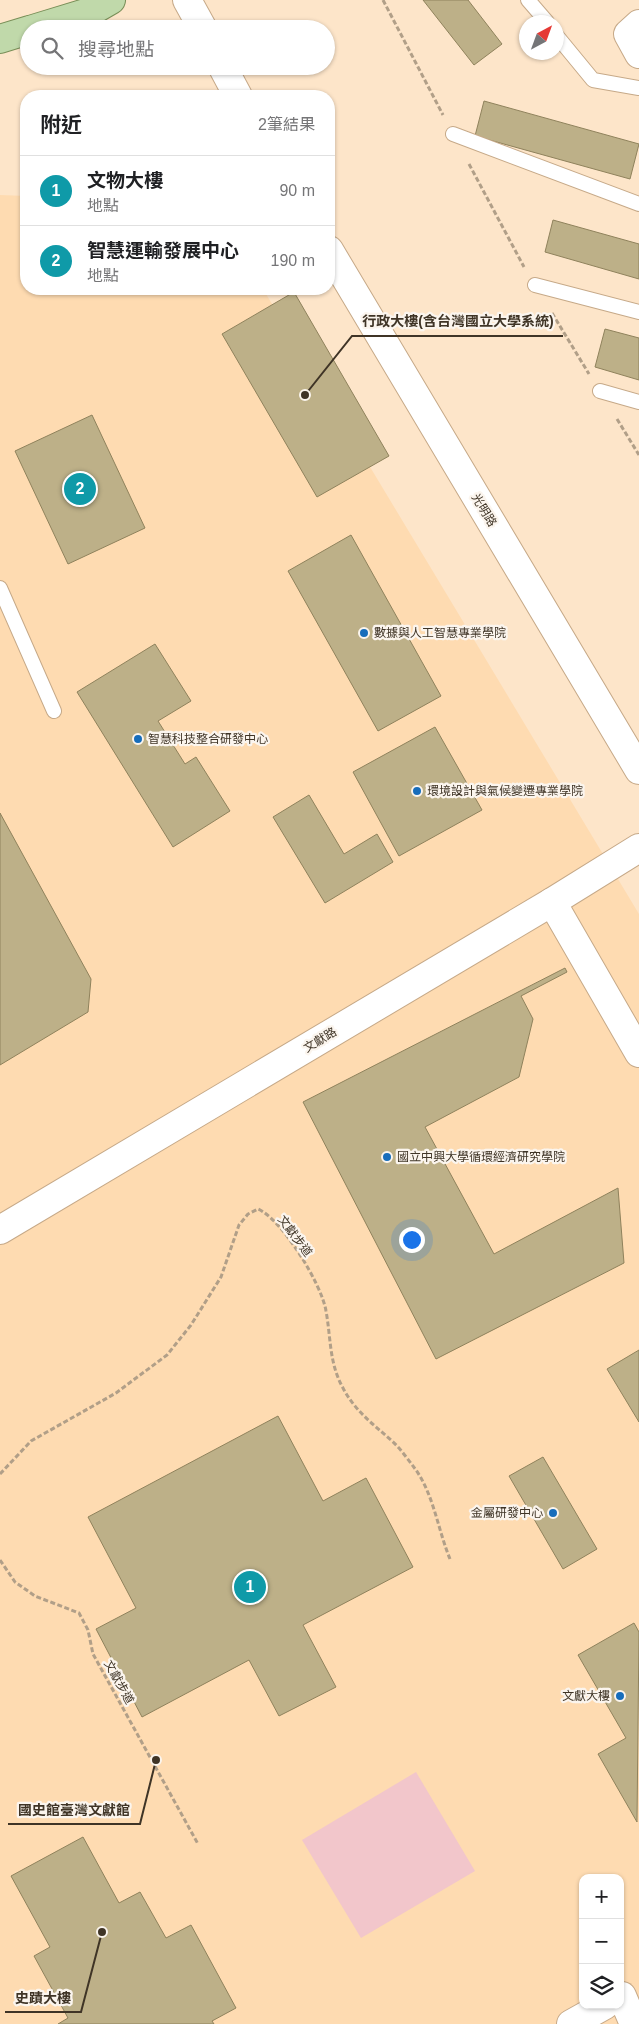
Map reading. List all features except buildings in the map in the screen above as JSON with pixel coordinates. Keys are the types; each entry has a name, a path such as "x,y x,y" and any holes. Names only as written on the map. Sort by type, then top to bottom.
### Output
{"main road":[{"path":"62,20 92,11 111,0"},
{"path":"0,39 20,33"}],"street":[{"path":"188,0 198,20"},
{"path":"639,24 628,34 639,54"},
{"path":"227,75 235,90"},
{"name":"光明路","path":"335,260 639,770"},
{"name":"文獻路","path":"0,1230 552,902 639,848"},
{"path":"552,902 639,1053"},
{"path":"624,2002 634,2024"},
{"path":"571,2024 598,2009"}],"lane":[{"path":"528,0 540,15"},
{"path":"564,45 593,80 639,88"},
{"path":"453,134 639,204"},
{"path":"535,285 639,312"},
{"path":"600,391 639,402"},
{"path":"0,588 54,712"}],"path":[{"path":"383,0 517,256 639,455"},
{"name":"文獻步道","path":"0,1474 31,1441 101,1402 146,1373 167,1355 191,1325 221,1276 239,1225 248,1214 258,1209 267,1213 298,1251 314,1278 322,1294 326,1310 331,1360 342,1388 356,1409 393,1442 427,1488 433,1512 450,1559"},
{"name":"文獻步道","path":"0,1560 15,1582 35,1596 79,1613 88,1630 93,1654 198,1844"}],"shaded area":[{"path":"0,195 20,196 20,295 267,295 639,914 639,2024 0,2024"},
{"path":"416,1772 475,1871 361,1938 302,1840"}],"place":[{"name":"行政大樓(含台灣國立大學系統)","path":"305,395"},
{"name":"智慧運輸發展中心","path":"80,489"},
{"name":"數據與人工智慧專業學院","path":"364,633"},
{"name":"智慧科技整合研發中心","path":"138,739"},
{"name":"環境設計與氣候變遷專業學院","path":"417,791"},
{"name":"國立中興大學循環經濟研究學院","path":"387,1157"},
{"name":"金屬研發中心","path":"553,1513"},
{"name":"文物大樓","path":"250,1587"},
{"name":"文獻大樓","path":"620,1696"},
{"name":"國史館臺灣文獻館","path":"156,1760"},
{"name":"史蹟大樓","path":"102,1932"}]}
